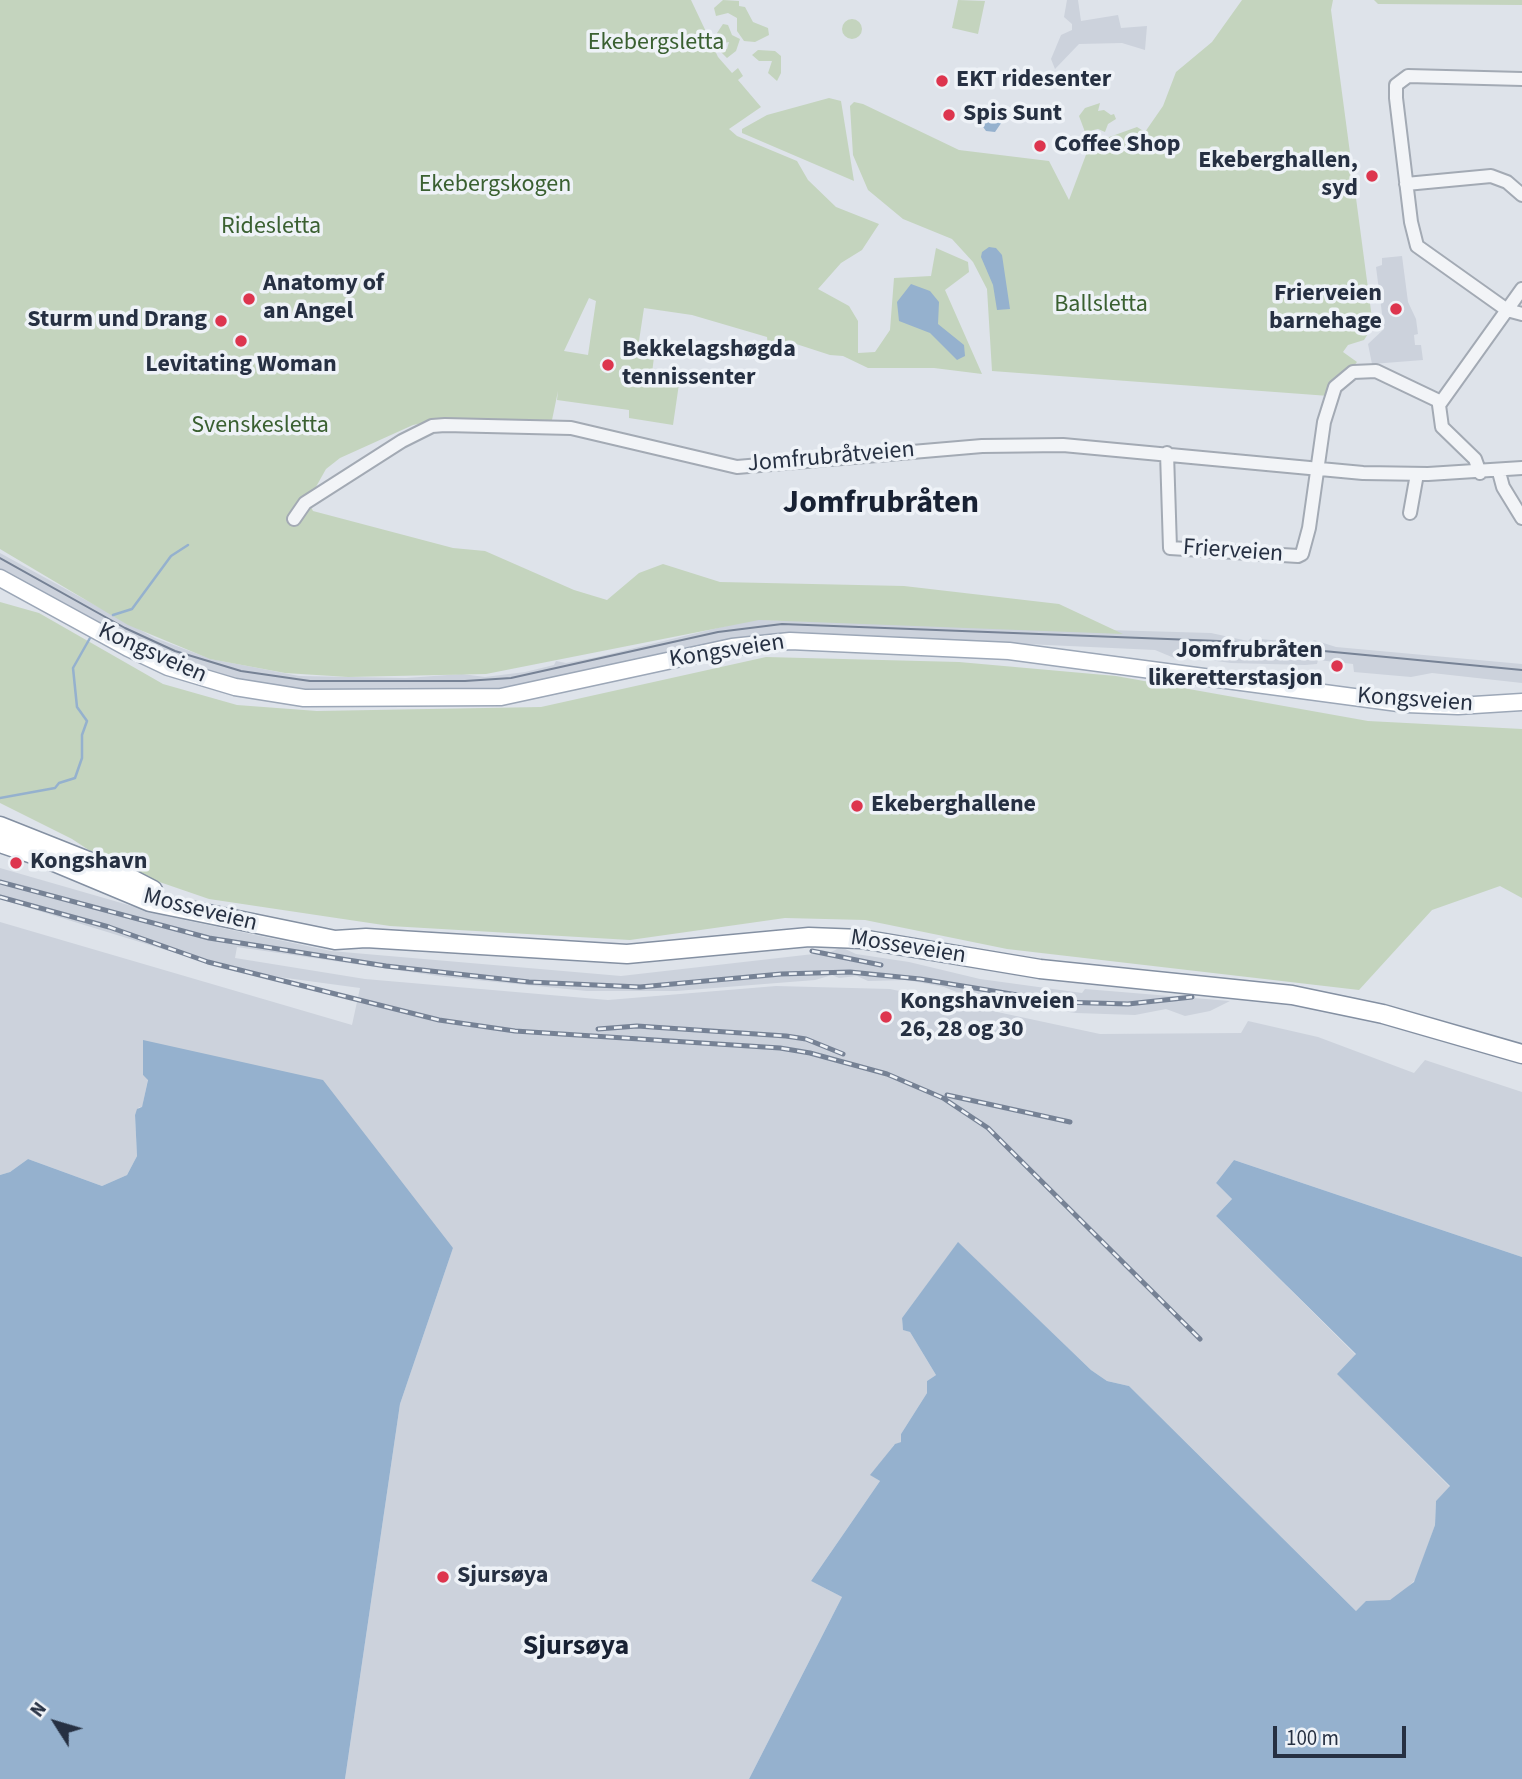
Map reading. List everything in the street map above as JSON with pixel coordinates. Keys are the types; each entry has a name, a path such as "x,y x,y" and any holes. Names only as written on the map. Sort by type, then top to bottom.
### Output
{"highway":[{"path":"0,826 127,876 151,896"},
{"name":"Mosseveien","path":"0,836 125,883 151,896"},
{"name":"Mosseveien","path":"0,844 151,896 366,938 627,954 797,938 845,937 1040,969 1292,995 1354,1007 1445,1032 1488,1054 1520,1056"},
{"path":"0,853 115,894 151,896"}],"main road":[{"name":"Kongsveien","path":"0,578 168,667 235,687 304,698 500,696 732,647 797,641 1018,652 1406,704 1458,706 1522,702"}],"street":[{"path":"1522,79 1408,76 1399,80 1396,98 1406,184 1417,246 1507,310 1522,314"},
{"path":"1406,184 1491,176 1507,182 1522,195"},
{"path":"1480,472 1475,459 1442,427 1439,410 1441,402 1522,289"},
{"path":"1317,468 1331,396 1335,387 1353,372 1367,370 1383,373 1441,402"},
{"name":"Jomfrubråtveien","path":"294,519 305,503 402,441 432,426 445,425 572,428 737,467 1003,445 1063,445 1317,468 1417,474 1499,472 1522,468"},
{"name":"Frierveien","path":"1167,453 1170,548 1298,556 1302,554 1317,468"},
{"path":"1499,472 1503,487 1522,518"},
{"path":"1410,513 1417,474"}],"shaded area":[{"path":"1067,0 1078,0 1081,21 1118,15 1121,28 1147,26 1145,50 1122,43 1079,44 1055,69 1051,59 1061,35 1072,30 1072,24 1064,17"},
{"name":"Frierveien barnehage","path":"1402,256 1408,302 1416,319 1418,334 1414,335 1415,345 1421,345 1423,360 1372,364 1368,344 1384,329 1376,267 1382,265 1382,258"},
{"path":"0,553 155,638 211,659 299,676 406,678 462,674 485,677 525,672 554,665 556,661 566,663 597,657 759,618 1211,633 1248,641 1251,638 1310,644 1314,640 1336,647 1522,664 1522,683 1432,673 1411,677 1354,672 1353,664 1318,660 1317,664 1305,665 1231,663 1180,656 1179,660 1155,650 790,633 716,642 509,688 301,690 240,681 191,667 134,643 0,569"},
{"path":"0,868 170,917 331,951 621,976 831,952 841,947 856,954 909,962 980,979 1082,993 1085,989 1230,1001 1210,1011 1185,1016 1166,1009 1135,1015 1076,1013 972,998 944,987 907,980 868,981 857,976 839,978 832,975 815,980 676,991 587,991 445,977 237,947 235,958 365,979 608,1000 776,986 890,989 1100,1034 1241,1033 1248,1021 1318,1037 1414,1073 1425,1060 1522,1092 1522,1257 1234,1160 1216,1183 1232,1199 1216,1216 1356,1355 1338,1374 1450,1487 1436,1501 1435,1525 1416,1579 1400,1595 1390,1600 1369,1602 1356,1611 1129,1386 1107,1381 1091,1370 958,1243 902,1318 903,1329 910,1332 936,1375 927,1381 927,1393 901,1434 901,1442 894,1445 871,1475 880,1481 811,1581 842,1597 749,1779 345,1779 400,1404 453,1248 143,1041 143,1075 148,1079 142,1108 139,1107 135,1115 137,1156 127,1175 102,1186 28,1159 10,1172 0,1175 0,922 352,1025 360,988 234,971 0,899"}],"green space":[{"name":"Ekebergskogen","path":"0,0 691,0 718,57 732,73 738,68 743,76 738,80 761,107 729,129 737,136 797,161 808,180 836,207 879,224 862,250 841,263 818,289 849,306 858,321 858,353 875,352 890,330 894,278 931,276 936,248 968,262 969,272 945,290 982,374 934,368 868,368 843,356 830,355 790,342 768,346 767,337 692,315 644,308 637,354 654,357 652,373 680,377 673,425 629,418 629,410 557,400 558,391 552,420 437,420 413,425 340,458 326,469 308,501 313,511 453,548 485,551 574,590 607,600 639,573 663,564 720,582 904,586 1059,604 1123,634 759,620 486,674 348,677 285,673 210,659 128,625 0,549","holes":["589,298 596,301 588,355 564,351"]},
{"path":"723,0 739,1 739,6 745,7 753,22 768,28 769,35 755,42 744,41 737,31 737,18 728,13 716,16 714,8"},
{"path":"958,0 985,1 978,34 952,28"},
{"name":"Ballsletta","path":"1242,0 1333,0 1331,10 1373,326 1364,340 1348,345 1343,352 1357,362 1329,396 992,371 987,289 973,262 952,239 903,219 868,190 853,155 850,106 854,102 863,104 959,150 1049,161 1069,200 1090,144 1137,127 1145,132 1163,106 1176,72 1212,42"},
{"path":"1374,0 1522,0 1522,5 1378,4"},
{"path":"848,19 856,19 862,29 856,39 848,39 842,33 842,25"},
{"path":"723,24 728,25 732,35 740,39 736,51 727,58 720,51 727,49 729,42 724,43 717,33"},
{"path":"758,50 775,51 781,56 781,73 777,81 768,73 772,61 759,61 752,55"},
{"path":"829,98 841,101 854,181 742,133 742,129 767,115"},
{"path":"1100,103 1098,111 1114,114 1116,119 1108,124 1105,132 1098,129 1085,132 1079,116 1085,108"},
{"path":"0,602 39,613 163,684 237,705 317,711 541,707 766,657 959,662 1116,676 1368,721 1522,729 1522,898 1500,886 1432,910 1359,990 1007,949 865,920 785,918 630,940 390,926 209,899 113,866 72,839 0,803"}],"water":[{"path":"988,111 1006,116 995,132 986,131 981,124 981,115"},
{"path":"989,247 996,248 1002,255 1010,309 997,310 993,285 981,257 982,252"},
{"path":"911,284 930,291 939,302 938,324 964,345 965,356 957,360 930,333 899,321 897,302"},
{"path":"143,1040 323,1080 453,1248 400,1404 345,1779 0,1779 0,1175 10,1172 28,1159 102,1186 127,1175 137,1156 135,1115 137,1109 142,1107 148,1080 143,1075"},
{"path":"1234,1160 1522,1257 1522,1779 749,1779 842,1597 811,1581 880,1481 870,1475 895,1444 901,1442 901,1434 927,1393 927,1381 936,1375 910,1332 903,1330 902,1318 958,1242 1091,1370 1107,1381 1129,1386 1356,1611 1366,1601 1390,1600 1414,1582 1435,1525 1436,1501 1450,1486 1337,1374 1356,1354 1216,1216 1232,1199 1216,1183"}],"waterway":[{"path":"113,615 132,609 171,556 188,545"},
{"path":"0,798 55,788 59,783 75,778 82,758 82,735 87,721 77,707 73,668 90,638"}],"tram line":[{"path":"0,558 125,628 175,651 241,671 310,681 465,681 511,678 718,632 782,624 1219,641 1522,670"}],"railway":[{"path":"0,882 209,938 386,966 529,982 640,987 781,974 850,972 920,979 1060,1002 1128,1004 1192,997"},
{"path":"0,897 109,927 208,962 439,1020 515,1031 780,1048 810,1053 887,1074 943,1098 988,1128 1200,1339"},
{"path":"812,951 881,965"},
{"path":"598,1029 637,1026 786,1036 806,1039 843,1054"},
{"path":"947,1095 1070,1122"}],"place":[{"name":"EKT ridesenter","path":"942,81"},
{"name":"Spis Sunt","path":"949,115"},
{"name":"Coffee Shop","path":"1040,146"},
{"name":"Ekeberghallen, syd","path":"1372,176"},
{"name":"Anatomy of an Angel","path":"249,299"},
{"name":"Frierveien barnehage","path":"1396,309"},
{"name":"Sturm und Drang","path":"221,321"},
{"name":"Levitating Woman","path":"241,341"},
{"name":"Bekkelagshøgda tennissenter","path":"608,365"},
{"name":"Jomfrubråten likeretterstasjon","path":"1337,666"},
{"name":"Ekeberghallene","path":"857,806"},
{"name":"Kongshavn","path":"16,863"},
{"name":"Kongshavnveien 26, 28 og 30","path":"886,1017"},
{"name":"Sjursøya","path":"443,1577"}],"district":[{"name":"Jomfrubråten","path":"881,505"},
{"name":"Sjursøya","path":"576,1648"}],"park label":[{"name":"Ekebergsletta","path":"656,44"},
{"name":"Ridesletta","path":"271,228"},
{"name":"Svenskesletta","path":"260,427"}]}
